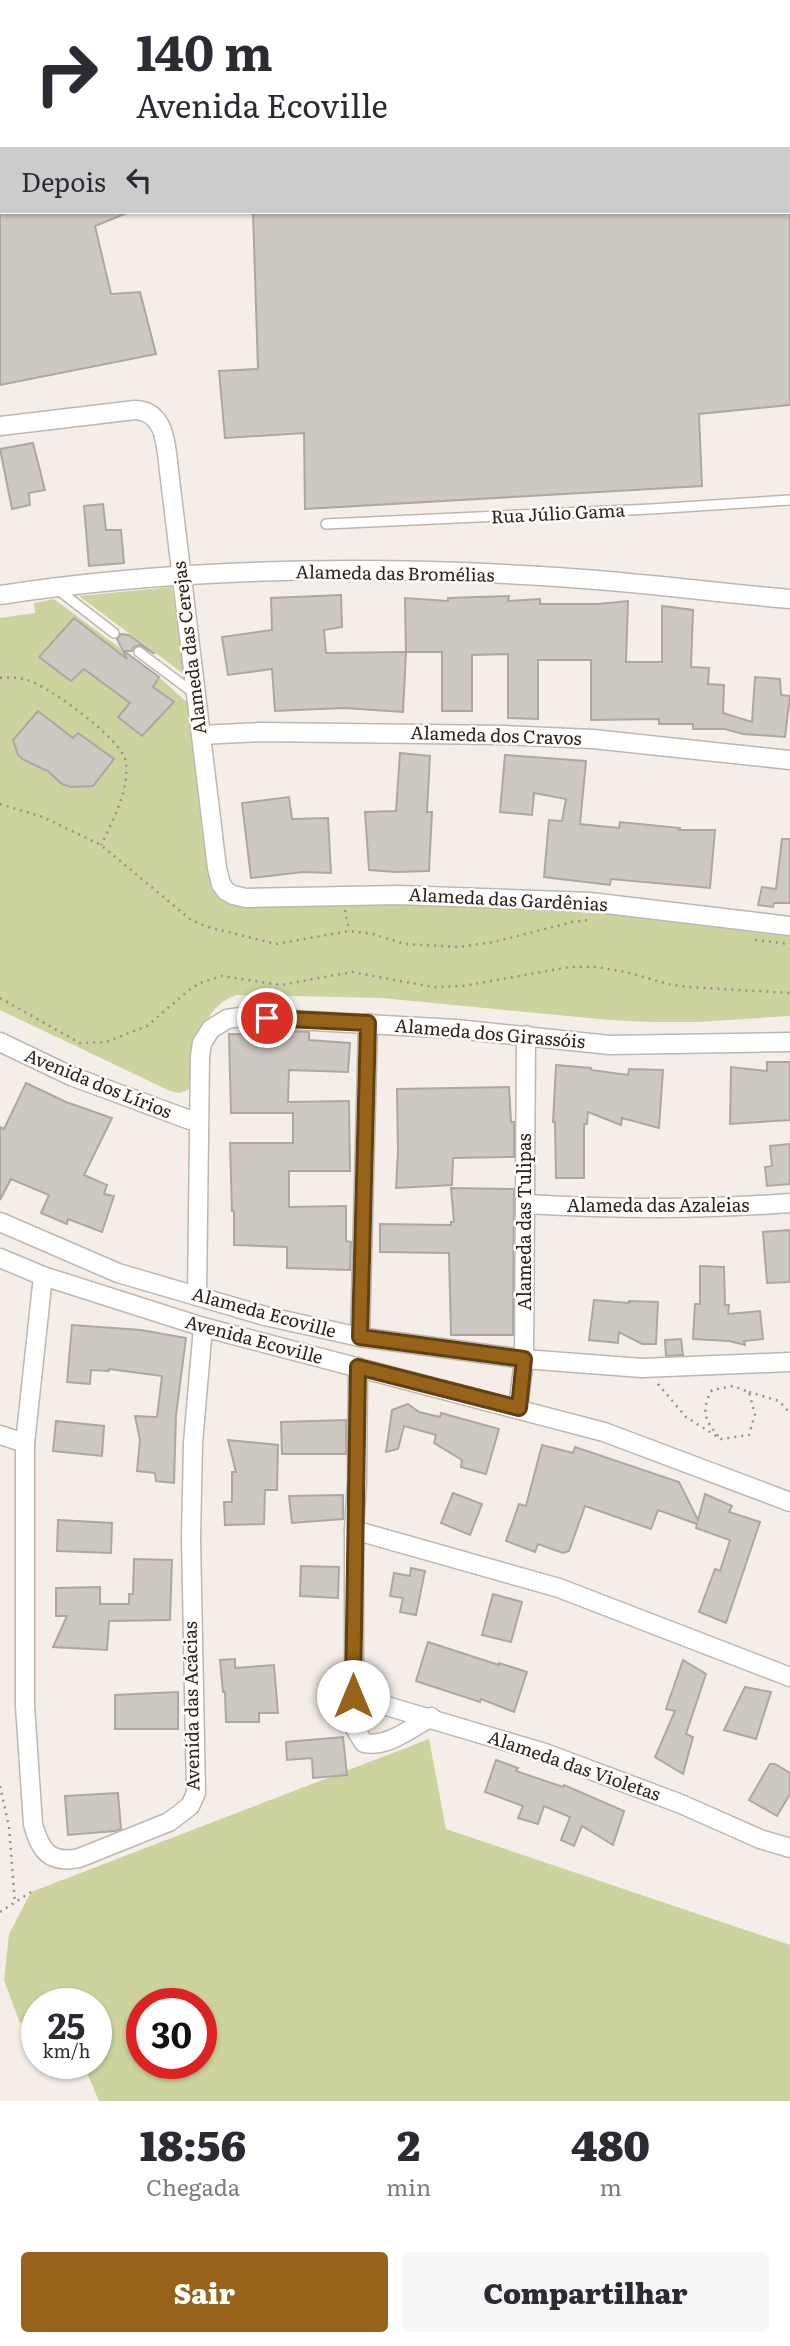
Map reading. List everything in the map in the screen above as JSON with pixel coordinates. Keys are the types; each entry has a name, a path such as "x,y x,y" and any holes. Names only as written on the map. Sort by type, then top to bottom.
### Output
{"street":[{"name":"Alameda das Cerejas","path":"0,426 145,411 154,415 160,423 165,442 217,868 221,884 226,891"},
{"name":"Alameda das Bromélias","path":"0,595 54,586 182,576 418,572 605,580 790,599"},
{"name":"Alameda dos Cravos","path":"201,735 259,732 504,735 593,740 790,760"},
{"name":"Alameda das Gardênias","path":"226,891 246,898 398,895 590,902 790,926"},
{"name":"Alameda dos Girassóis","path":"197,1296 198,1077 202,1042 218,1024 227,1019 240,1017 368,1023 526,1035 610,1045 790,1042"},
{"path":"360,1337 368,1023"},
{"name":"Alameda das Tulipas","path":"519,1408 524,1359 526,1035"},
{"name":"Avenida dos Lírios","path":"0,1042 71,1076 198,1123"},
{"name":"Alameda das Azaleias","path":"526,1204 657,1209 790,1203"},
{"name":"Alameda Ecoville","path":"0,1222 118,1273 265,1316 360,1337 524,1359 642,1368 790,1362"},
{"name":"Avenida Ecoville","path":"0,1258 43,1276 203,1327 604,1432 790,1502"},
{"name":"Avenida das Acácias","path":"43,1276 25,1443 26,1706 33,1824 37,1840 45,1852 54,1858 66,1861 79,1858 169,1822 190,1806 196,1793 191,1538 193,1443 203,1327"},
{"path":"358,1367 354,1530 354,1727 364,1743 376,1744 390,1740 431,1717"},
{"path":"0,1436 25,1443"},
{"path":"354,1530 559,1588 790,1677"},
{"name":"Alameda das Violetas","path":"353,1696 431,1717 556,1757 681,1804 760,1839 790,1848"}],"lane":[{"name":"Rua Júlio Gama","path":"326,524 790,500"},
{"path":"54,586 114,633"},
{"path":"139,652 196,695"}],"path":[{"path":"0,678 27,680 47,688 121,750 126,760 125,778 117,811 102,845"},
{"path":"0,804 43,817 102,845 191,920 208,927 276,944 349,931 405,943 459,947 494,942 591,919"},
{"path":"747,938 790,944"},
{"path":"0,998 80,1043 106,1042 147,1026 189,990 200,983 222,976 281,985 352,972 443,987 463,986 570,967 596,967 687,987 790,993"},
{"path":"642,1368 654,1378 686,1418 721,1439 749,1436 755,1414 749,1392"},
{"path":"721,1439 708,1424 704,1404 712,1390 733,1386 779,1401 790,1413"},
{"path":"0,1786 9,1827 15,1905"},
{"path":"0,1912 15,1905 31,1892"}],"green space":[{"path":"172,587 185,675 79,596"},
{"path":"54,599 159,677 189,704 216,889 545,903 790,930 790,1016 651,1022 382,998 236,995 214,1010 207,1021 198,1046 190,1087 179,1093 0,1010 0,618 35,613 34,603"},
{"path":"429,1739 446,1829 790,1945 790,2101 99,2101 90,2079 112,2079 112,1988 21,1988 21,2023 4,1980 9,1934 31,1892"}],"building":[{"path":"0,214 124,214 95,226 111,294 140,292 156,354 0,385"},
{"path":"253,214 790,214 790,405 699,414 702,486 305,509 304,433 225,438 219,371 258,369"},
{"path":"33,443 45,490 29,493 30,505 12,509 0,449"},
{"path":"103,504 106,530 121,530 124,563 89,566 84,506"},
{"path":"341,595 342,627 324,630 326,653 406,652 403,712 344,708 275,711 272,669 228,675 222,637 272,630 271,598"},
{"path":"509,596 508,601 540,599 540,604 628,601 626,662 662,662 662,606 693,610 691,667 709,668 708,684 724,685 723,713 752,722 755,677 780,679 781,695 790,696 785,737 743,734 725,729 693,729 693,724 659,724 659,719 591,720 591,660 538,660 538,719 508,718 508,654 472,655 472,711 442,711 442,652 406,652 405,598 448,601 448,598"},
{"path":"74,618 127,659 117,639 121,634 129,635 155,654 139,645 132,651 124,651 159,677 153,687 174,702 142,736 118,717 130,703 84,669 71,681 39,657"},
{"path":"38,711 73,738 78,733 114,759 93,786 71,787 62,784 48,771 18,755 13,740"},
{"path":"400,753 430,756 427,812 432,812 429,871 369,870 365,812 396,811"},
{"path":"505,755 586,761 580,824 619,828 620,822 680,828 679,830 715,830 710,888 611,879 610,885 544,877 549,820 562,821 566,799 534,793 532,815 500,812"},
{"path":"289,797 292,819 328,818 331,873 303,872 251,878 242,803"},
{"path":"782,839 790,839 790,903 774,903 773,907 758,905 762,887 776,889"},
{"path":"288,1031 309,1032 309,1040 350,1043 348,1072 289,1070 288,1102 349,1101 350,1171 289,1171 289,1207 346,1206 346,1241 351,1242 350,1270 287,1268 287,1247 234,1245 230,1143 293,1143 293,1113 231,1113 229,1034 288,1035"},
{"path":"767,1062 790,1062 790,1120 730,1124 731,1067 767,1071"},
{"path":"556,1065 628,1075 629,1069 663,1070 659,1128 622,1118 621,1125 588,1112 587,1124 584,1124 584,1178 556,1178 553,1122"},
{"path":"26,1083 66,1102 112,1118 84,1175 107,1185 104,1194 114,1196 102,1232 68,1219 67,1224 41,1213 49,1195 11,1179 0,1200 0,1127 4,1129"},
{"path":"509,1087 511,1122 514,1122 514,1157 453,1158 452,1185 396,1188 397,1089"},
{"path":"790,1144 790,1184 767,1186 765,1167 772,1166 770,1146"},
{"path":"451,1188 514,1189 513,1335 451,1335 449,1253 380,1252 380,1224 451,1225 451,1222 454,1222"},
{"path":"790,1230 790,1282 767,1283 763,1232"},
{"path":"700,1266 724,1267 725,1305 729,1305 728,1314 760,1311 763,1339 744,1341 745,1345 729,1341 693,1339 695,1304 700,1304"},
{"path":"594,1300 658,1302 656,1344 642,1344 619,1332 618,1343 589,1340"},
{"path":"72,1325 141,1330 186,1338 176,1415 174,1483 156,1481 155,1473 137,1471 140,1440 135,1416 157,1417 162,1376 109,1369 91,1370 90,1384 67,1382"},
{"path":"681,1339 683,1355 666,1356 665,1340"},
{"path":"408,1404 419,1412 440,1417 441,1413 499,1429 486,1474 461,1467 462,1460 434,1443 436,1435 404,1426 398,1449 386,1452 392,1410"},
{"path":"346,1420 346,1454 282,1454 281,1422"},
{"path":"56,1421 104,1426 102,1456 53,1451"},
{"path":"228,1440 278,1445 277,1490 265,1490 264,1524 225,1525 224,1502 232,1502 232,1472 236,1472"},
{"path":"542,1445 573,1453 575,1447 679,1482 698,1520 705,1494 732,1506 729,1512 760,1522 726,1623 699,1612 715,1569 720,1571 730,1540 696,1528 697,1524 658,1510 651,1529 585,1506 569,1551 563,1553 538,1544 535,1552 506,1541 519,1504 526,1506"},
{"path":"453,1493 482,1504 470,1535 441,1523"},
{"path":"343,1495 343,1519 292,1523 289,1496"},
{"path":"58,1520 112,1523 111,1553 57,1551"},
{"path":"134,1559 172,1560 170,1620 109,1621 107,1650 53,1647 67,1616 56,1616 56,1588 100,1587 100,1604 129,1604 129,1594 133,1594"},
{"path":"301,1566 339,1567 338,1598 300,1596"},
{"path":"411,1568 425,1571 416,1615 400,1612 403,1598 390,1596 394,1573 410,1576"},
{"path":"493,1594 522,1602 511,1642 482,1635"},
{"path":"428,1642 527,1672 514,1712 481,1699 480,1702 416,1681"},
{"path":"235,1659 235,1668 274,1665 278,1713 259,1713 259,1722 226,1722 220,1660"},
{"path":"683,1660 706,1674 686,1734 693,1737 683,1774 655,1757 675,1711 666,1709"},
{"path":"745,1687 771,1692 756,1739 724,1730"},
{"path":"178,1692 178,1729 115,1729 115,1695"},
{"path":"343,1737 347,1775 313,1778 312,1758 287,1760 286,1742"},
{"path":"496,1760 518,1768 516,1771 563,1787 564,1785 624,1811 613,1845 582,1826 574,1846 561,1840 570,1817 544,1806 538,1824 518,1818 523,1806 485,1792"},
{"path":"770,1764 790,1773 790,1794 777,1816 749,1800"},
{"path":"118,1793 121,1829 68,1835 65,1796"}],"route":[{"path":"267,1018 368,1023 360,1337 524,1359 519,1408 358,1367 353,1696"}]}
